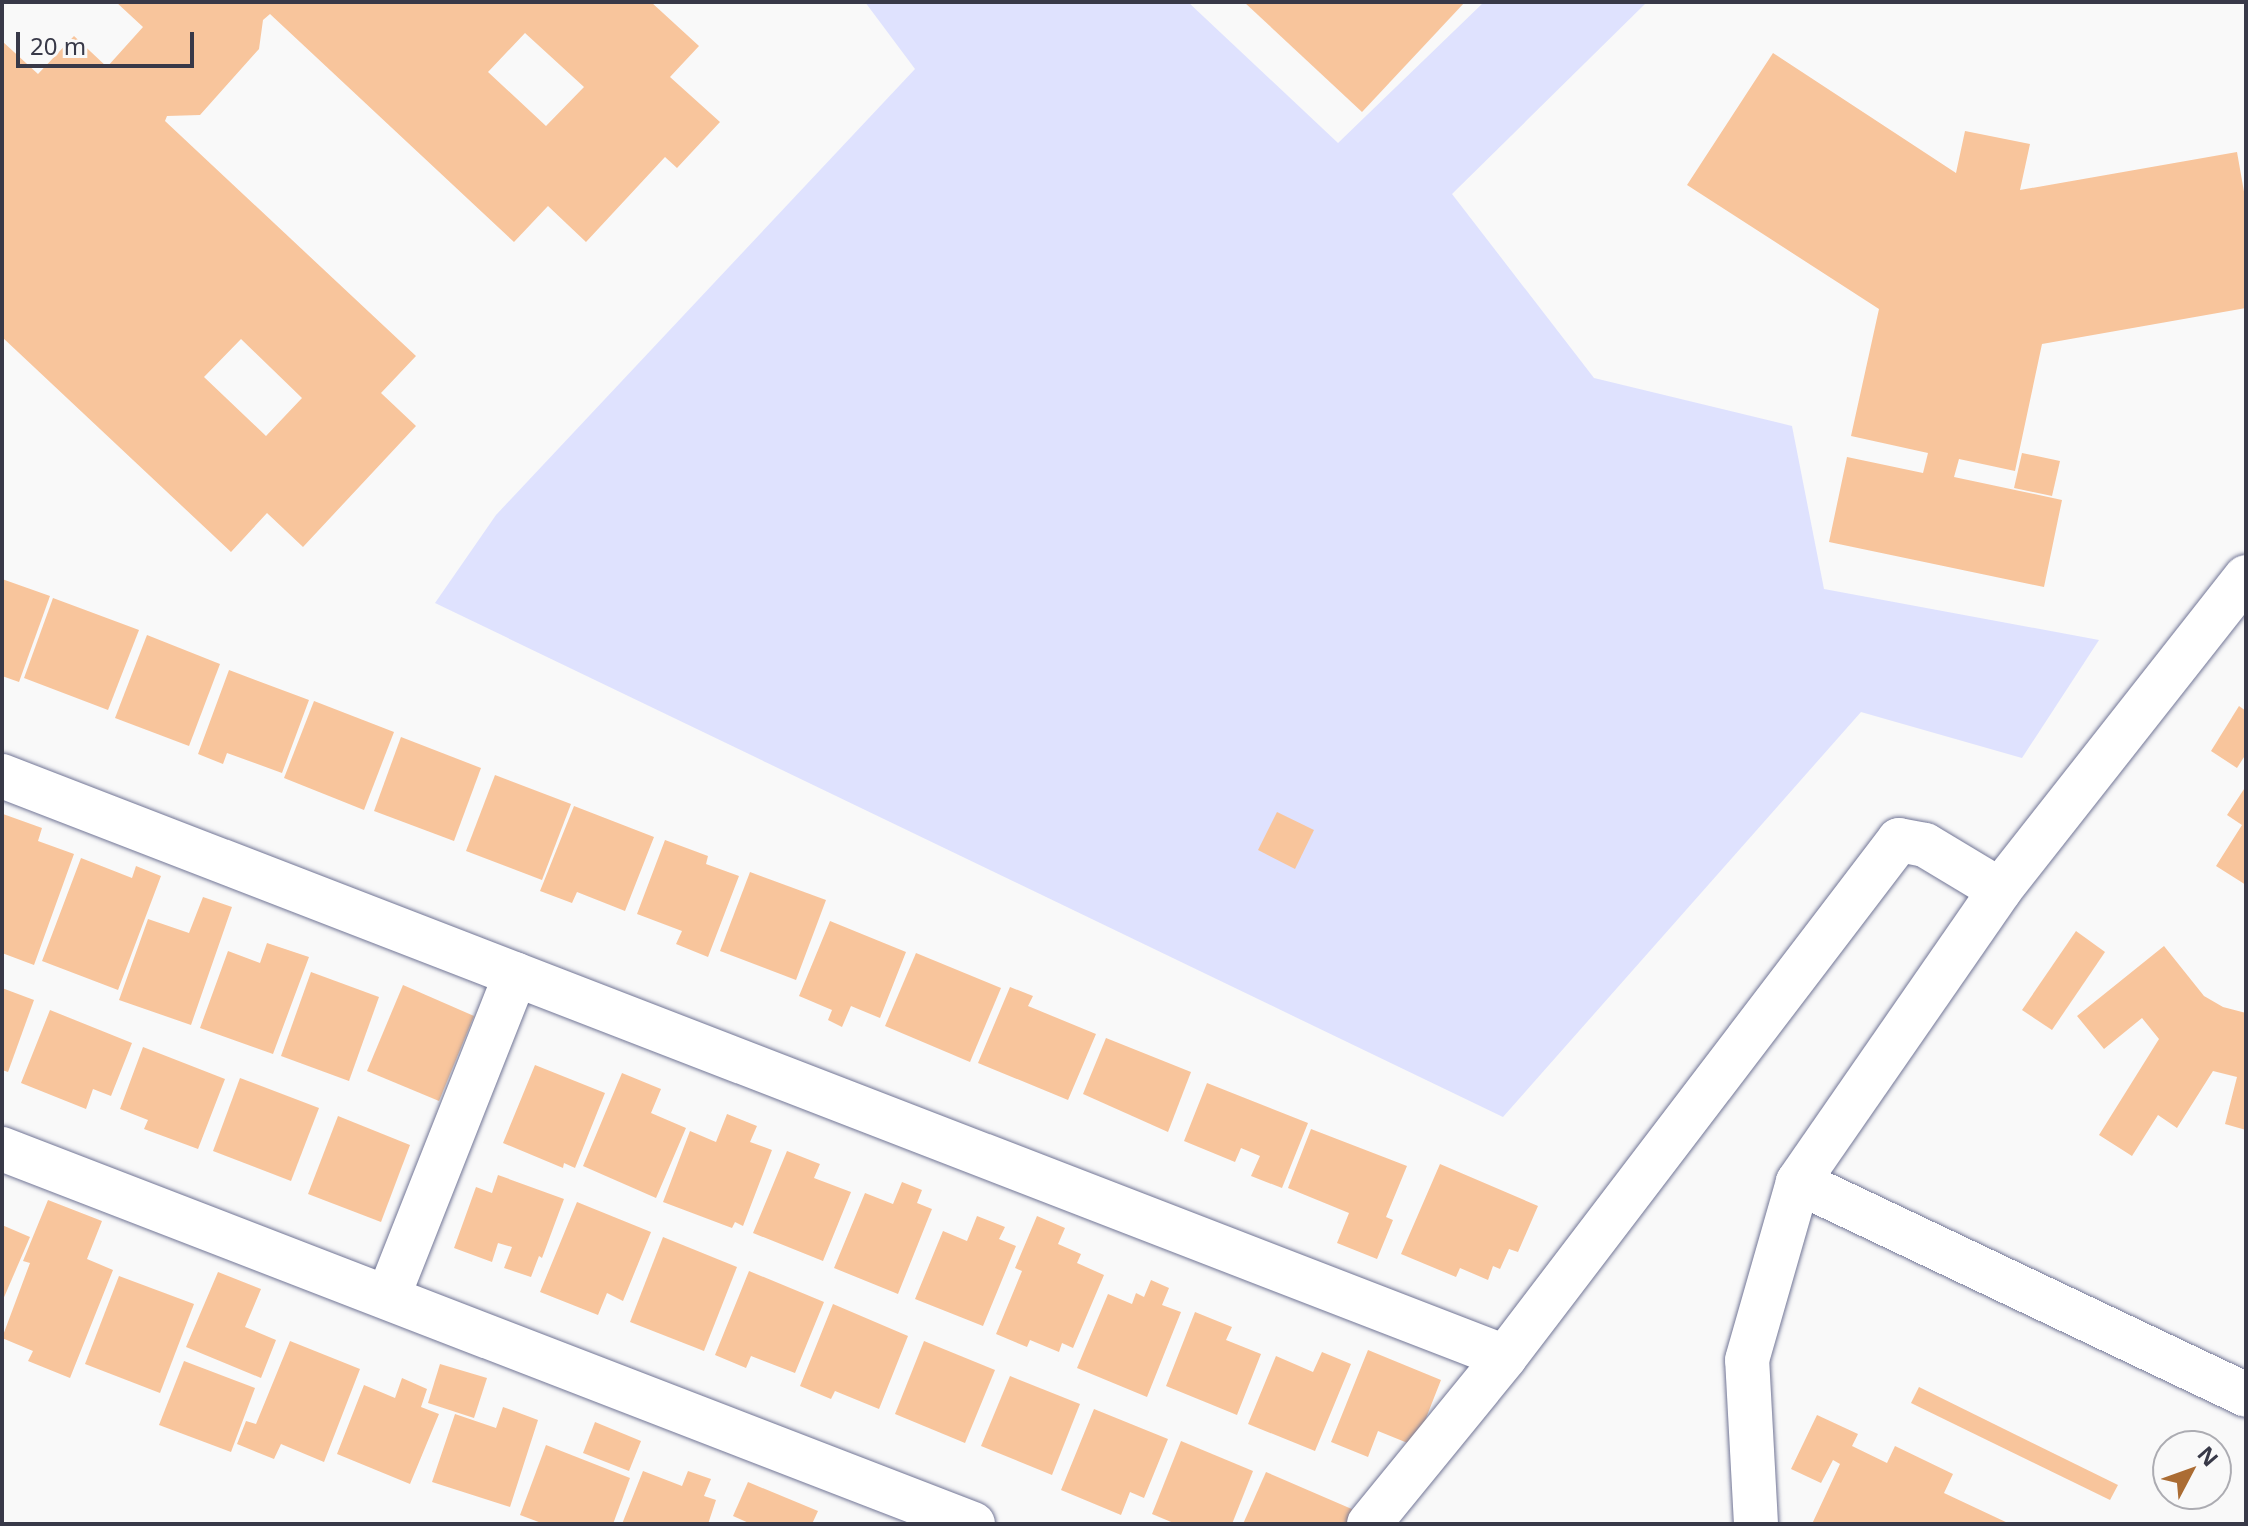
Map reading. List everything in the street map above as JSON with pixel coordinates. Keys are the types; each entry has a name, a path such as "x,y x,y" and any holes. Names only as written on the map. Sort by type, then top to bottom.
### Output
{"street":[{"path":"1756,1524 1747,1360 1798,1182 2000,890 2246,577"},
{"path":"2,776 1505,1357"},
{"path":"1369,1524 1505,1357 1899,840 1925,845 2000,890"},
{"path":"388,1297 516,974"},
{"path":"2,1149 973,1524"},
{"path":"1798,1182 2246,1395"}],"shaded area":[{"path":"865,2 1188,2 1338,143 1484,2 1647,2 1452,194 1594,378 1792,426 1824,589 2099,640 2022,758 1861,712 1503,1117 435,603 496,515 915,69"}],"building":[{"path":"116,2 651,2 699,46 670,77 720,122 677,168 665,157 586,242 548,206 514,242 270,14 263,20 259,49 200,115 167,116 165,121 416,356 381,393 416,426 303,547 267,513 231,552 2,337 2,41 38,74 74,36 107,67 143,27","holes":["525,33 584,87 546,126 488,72","241,339 302,398 266,436 204,377"]},
{"path":"1244,2 1465,2 1362,112"},
{"path":"1773,53 1956,173 1965,131 2030,144 2020,190 2237,152 2246,203 2246,308 2042,344 2015,471 1959,459 1954,477 2062,500 2044,587 1829,542 1847,457 1923,473 1928,453 1851,436 1879,309 1687,185"},
{"path":"2022,453 2060,461 2052,496 2014,488"},
{"path":"2,579 50,596 19,682 2,676"},
{"path":"53,598 139,630 108,710 24,678"},
{"path":"147,635 220,664 189,746 115,718"},
{"path":"229,670 309,700 282,773 227,753 223,764 198,754"},
{"path":"314,701 394,732 364,810 284,778"},
{"path":"2239,706 2246,711 2246,754 2237,768 2211,751"},
{"path":"401,737 481,768 454,841 374,811"},
{"path":"495,775 571,804 542,880 466,851"},
{"path":"2246,786 2246,885 2216,866 2242,825 2227,815"},
{"path":"574,806 654,837 625,911 577,892 572,903 540,891"},
{"path":"1277,812 1314,830 1295,869 1258,850"},
{"path":"3,814 42,828 38,841 74,854 34,965 2,953"},
{"path":"665,840 708,856 706,864 739,876 708,957 676,944 682,931 637,914"},
{"path":"81,858 132,878 136,866 161,876 118,990 42,961"},
{"path":"750,872 826,900 796,980 720,951"},
{"path":"203,897 232,907 191,1025 119,1000 148,919 189,933"},
{"path":"830,921 906,952 880,1018 851,1006 842,1027 828,1020 832,1010 799,996"},
{"path":"2076,931 2105,952 2052,1030 2022,1010"},
{"path":"267,943 309,957 273,1054 200,1028 228,951 260,963"},
{"path":"2164,946 2204,996 2223,1007 2246,1013 2246,1130 2225,1124 2237,1077 2213,1071 2177,1128 2158,1115 2132,1156 2099,1135 2159,1039 2142,1018 2104,1049 2077,1016"},
{"path":"916,953 1001,988 970,1062 885,1026"},
{"path":"311,972 379,997 349,1081 281,1056"},
{"path":"403,985 474,1016 439,1101 367,1071"},
{"path":"1010,987 1033,996 1028,1006 1096,1034 1068,1100 978,1063"},
{"path":"2,988 34,1000 8,1072 2,1070"},
{"path":"50,1010 132,1043 111,1096 93,1089 86,1109 21,1083"},
{"path":"1106,1038 1191,1072 1168,1132 1083,1094"},
{"path":"143,1047 225,1079 198,1149 144,1129 148,1120 120,1109"},
{"path":"535,1065 605,1093 575,1168 564,1163 563,1168 503,1143"},
{"path":"622,1073 661,1089 651,1113 686,1128 656,1198 583,1166"},
{"path":"240,1078 319,1108 291,1181 213,1151"},
{"path":"1207,1083 1308,1123 1282,1188 1251,1176 1260,1156 1241,1148 1235,1162 1184,1141"},
{"path":"727,1114 757,1126 750,1142 772,1150 743,1226 735,1222 732,1228 663,1202 690,1131 716,1142"},
{"path":"338,1116 410,1145 381,1222 308,1194"},
{"path":"1311,1129 1407,1166 1386,1217 1393,1220 1377,1259 1337,1243 1349,1213 1288,1188"},
{"path":"787,1151 820,1164 814,1178 851,1192 823,1261 753,1233"},
{"path":"1440,1164 1538,1206 1518,1252 1509,1249 1500,1269 1493,1266 1488,1280 1460,1268 1456,1277 1401,1254"},
{"path":"498,1175 564,1199 542,1258 539,1256 531,1277 504,1268 512,1247 498,1243 492,1262 454,1248 476,1187 492,1193"},
{"path":"902,1182 922,1190 917,1203 932,1209 898,1294 834,1268 865,1193 893,1204"},
{"path":"48,1200 102,1221 87,1259 113,1270 70,1378 28,1361 33,1351 2,1338 30,1263 23,1261"},
{"path":"577,1202 651,1232 623,1301 607,1293 598,1315 540,1292"},
{"path":"977,1216 1005,1227 999,1239 1016,1246 983,1326 915,1299 943,1231 967,1241"},
{"path":"1037,1216 1065,1228 1058,1244 1081,1254 1077,1263 1104,1275 1073,1348 1062,1343 1059,1352 1030,1340 1027,1347 996,1334 1022,1271 1015,1268"},
{"path":"2,1225 30,1237 2,1302"},
{"path":"663,1237 737,1267 704,1351 630,1322"},
{"path":"749,1271 824,1302 795,1373 751,1356 746,1368 715,1355"},
{"path":"218,1272 261,1289 245,1327 276,1340 261,1378 186,1347"},
{"path":"119,1276 194,1304 160,1393 85,1364"},
{"path":"1151,1280 1169,1288 1162,1305 1181,1312 1147,1397 1077,1368 1108,1294 1132,1304 1136,1293 1144,1297"},
{"path":"833,1304 908,1336 879,1409 835,1391 831,1399 800,1386"},
{"path":"1195,1312 1232,1327 1226,1340 1261,1354 1237,1415 1166,1386"},
{"path":"290,1341 360,1369 324,1462 281,1444 274,1459 237,1444 246,1421 256,1424"},
{"path":"924,1341 995,1370 965,1443 895,1414"},
{"path":"1368,1350 1441,1380 1415,1446 1378,1431 1368,1457 1331,1442"},
{"path":"1322,1352 1351,1364 1315,1451 1248,1424 1276,1356 1313,1372"},
{"path":"184,1361 255,1388 231,1452 159,1425"},
{"path":"440,1364 487,1378 474,1418 428,1403"},
{"path":"1010,1376 1080,1404 1052,1475 981,1446"},
{"path":"402,1378 427,1389 421,1407 439,1414 410,1484 337,1454 364,1385 395,1398"},
{"path":"1919,1387 2118,1485 2110,1500 1911,1403"},
{"path":"503,1407 538,1420 510,1507 432,1482 455,1414 496,1428"},
{"path":"1094,1409 1168,1439 1144,1498 1130,1492 1121,1515 1061,1490"},
{"path":"1817,1415 1858,1434 1852,1446 1887,1463 1895,1446 1953,1474 1944,1493 2010,1524 1812,1524 1840,1464 1833,1460 1821,1483 1791,1469"},
{"path":"595,1422 641,1441 629,1471 583,1453"},
{"path":"1181,1441 1253,1471 1232,1524 1176,1524 1152,1514"},
{"path":"546,1445 630,1478 613,1524 544,1524 520,1515"},
{"path":"643,1471 682,1486 688,1471 711,1479 704,1496 716,1500 708,1524 622,1524"},
{"path":"1266,1472 1354,1510 1347,1524 1243,1524"},
{"path":"748,1482 818,1511 812,1524 751,1524 733,1516"}]}
